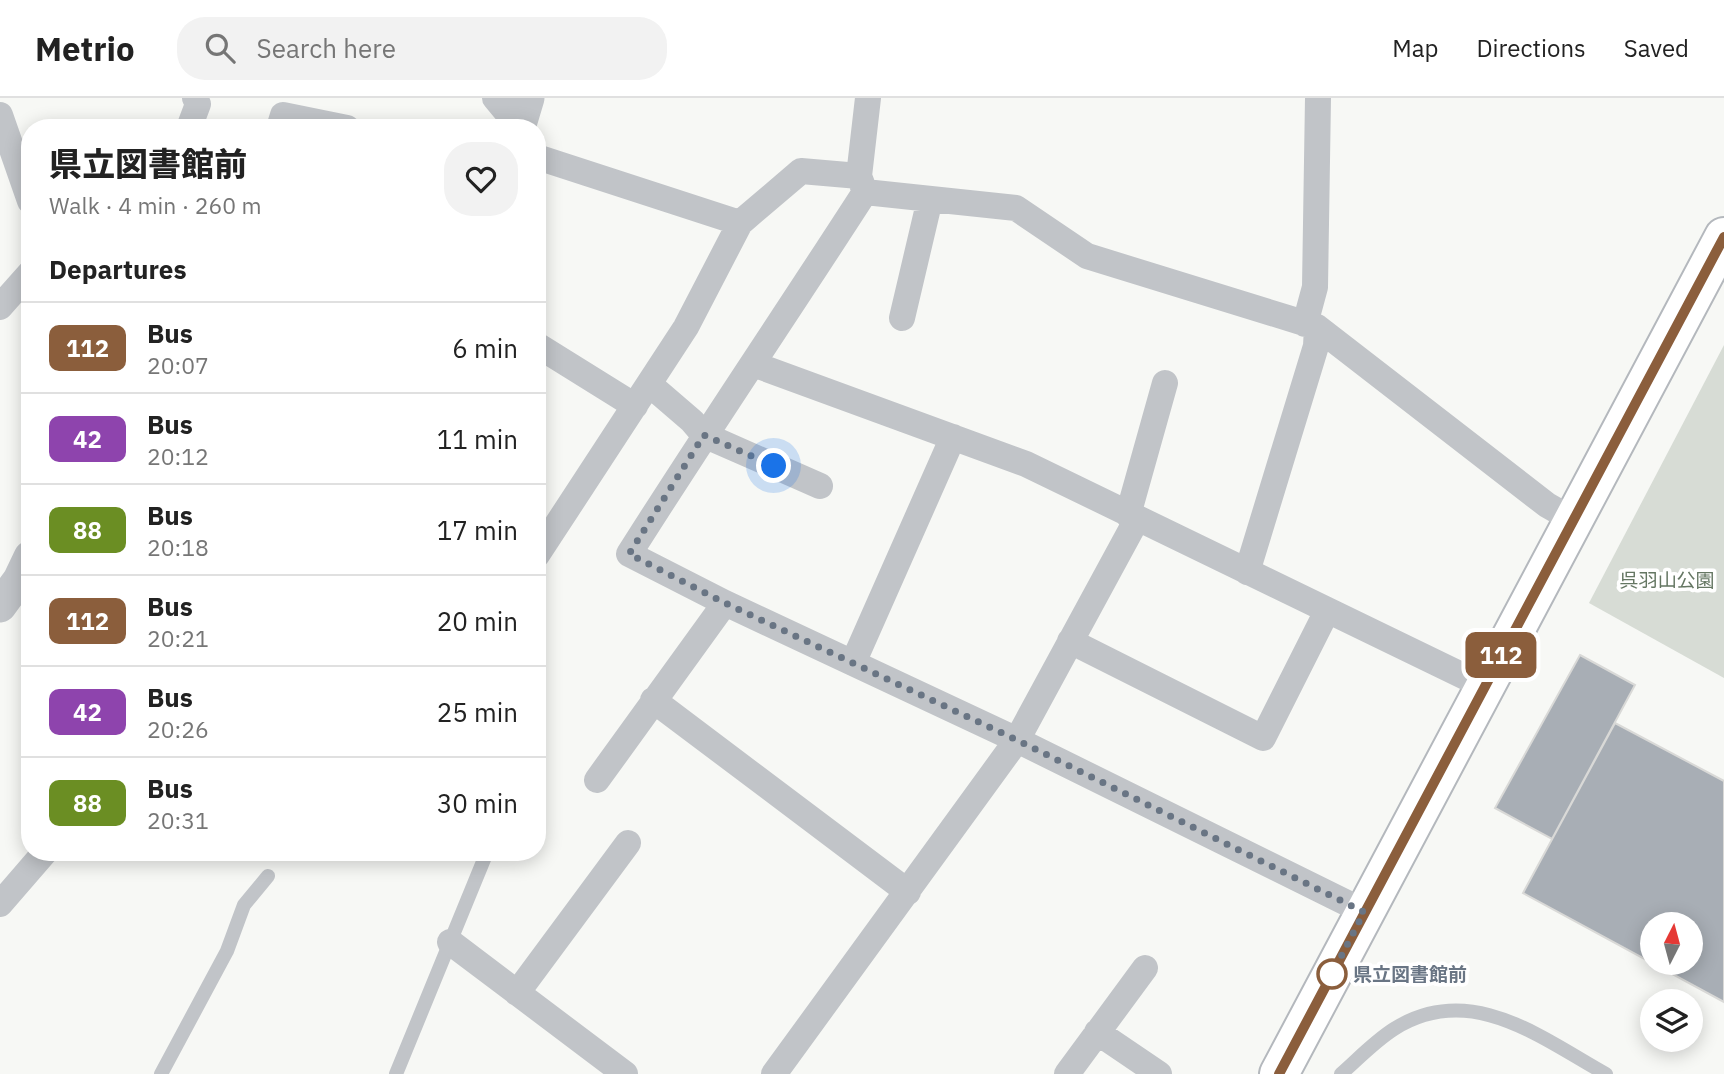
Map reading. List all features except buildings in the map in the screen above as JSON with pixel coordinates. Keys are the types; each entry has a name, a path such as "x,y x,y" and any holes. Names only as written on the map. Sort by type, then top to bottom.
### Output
{"main road":[{"path":"1279,1074 1724,237"}],"street":[{"path":"192,119 198,104 195,98"},
{"path":"495,98 522,117"},
{"path":"868,98 862,184 753,364 704,435 629,554 725,603 1017,740 1364,912"},
{"path":"1247,572 1315,346 1311,326 1315,287 1318,98"},
{"path":"0,115 21,175"},
{"path":"282,119 284,115 303,119"},
{"path":"546,160 740,223"},
{"path":"546,541 686,327 740,223 801,172 930,199 1016,208 1087,256 1311,326 1547,505 1575,521"},
{"path":"902,318 930,199"},
{"path":"0,307 21,283"},
{"path":"546,349 692,421 704,435 820,486"},
{"path":"753,364 1026,464 1484,686"},
{"path":"774,1074 1017,740 1132,517 1165,383"},
{"path":"853,663 953,437"},
{"path":"0,606 21,576"},
{"path":"597,780 725,603"},
{"path":"1070,641 1263,738 1327,611"},
{"path":"653,700 908,892"},
{"path":"517,993 628,843"},
{"path":"0,904 37,861"},
{"path":"450,942 625,1074"},
{"path":"1067,1074 1145,968"},
{"path":"1097,1032 1159,1074"}],"lane":[{"path":"396,1074 483,861"},
{"path":"161,1074 227,951 244,905 268,876"},
{"path":"1341,1074 1394,1029 1422,1015 1455,1010 1487,1013 1509,1020 1606,1074"}],"green space":[{"name":"呉羽山公園","path":"1724,345 1724,678 1589,603"}],"bus line":[{"name":"112","path":"1279,1074 1724,237"}],"place":[{"name":"県立図書館前","path":"1332,974"}],"route":[{"path":"774,466 704,435 629,554 725,603 1017,740 1364,912 1328,982 1332,974"}]}
